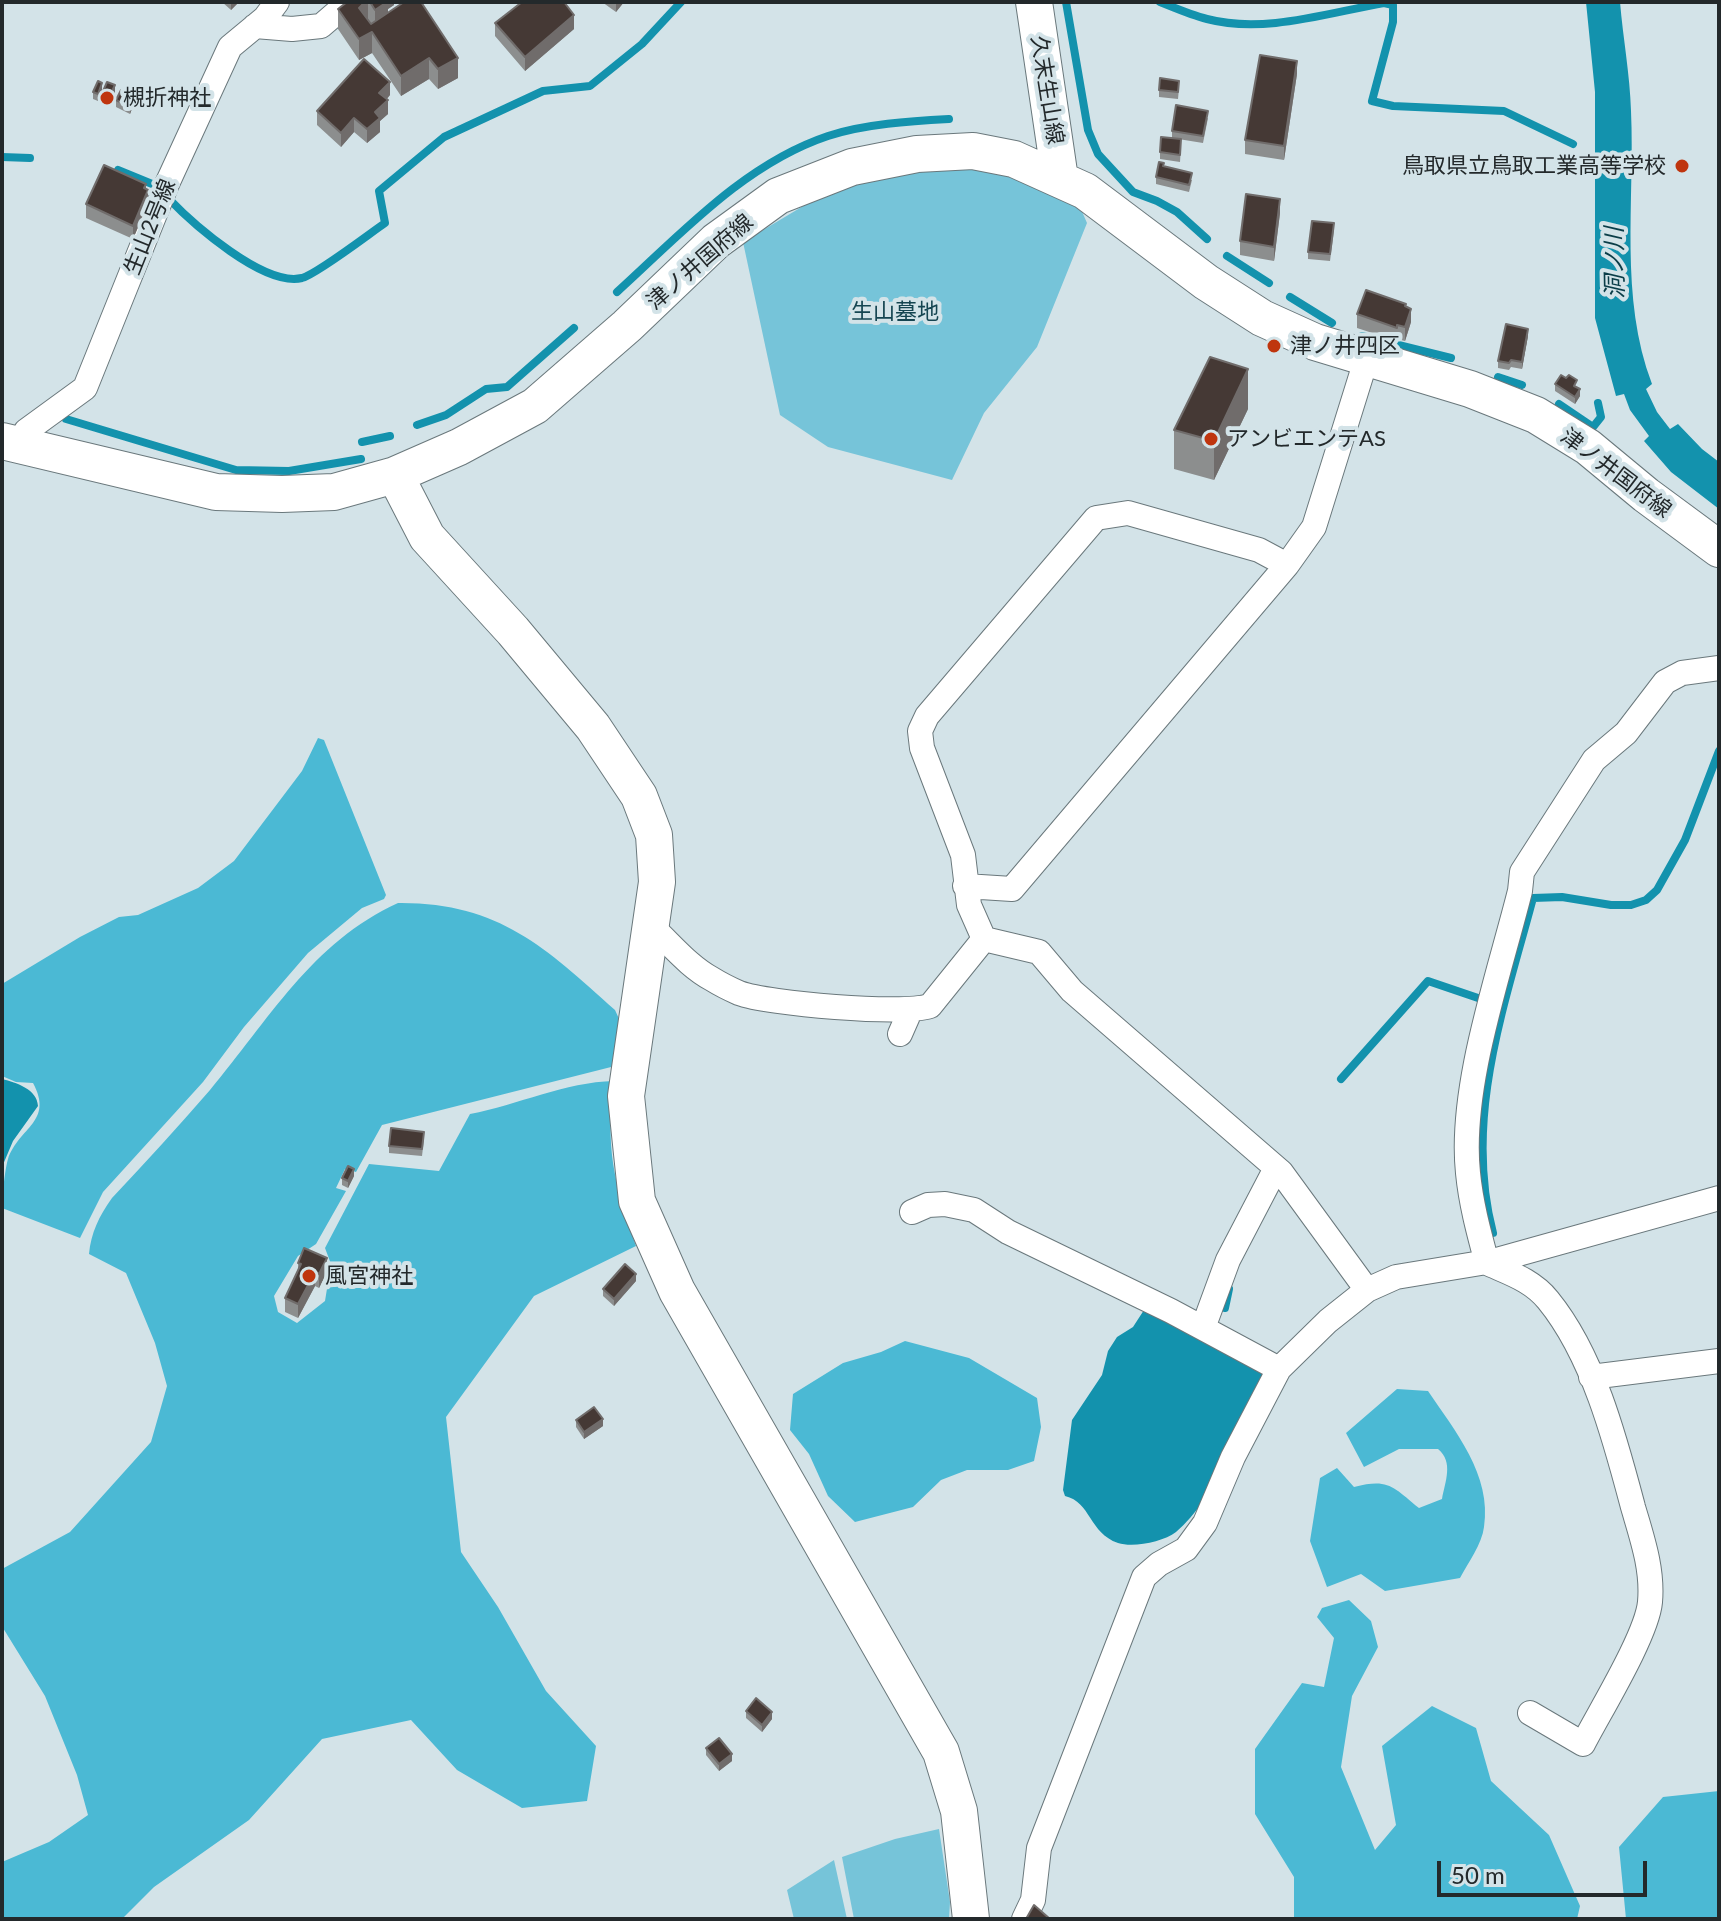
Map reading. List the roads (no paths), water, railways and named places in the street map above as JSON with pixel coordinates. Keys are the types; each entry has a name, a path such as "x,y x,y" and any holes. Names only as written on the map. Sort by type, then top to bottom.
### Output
{"main road":[{"name":"久末生山線","path":"1034,2 1060,179"},
{"name":"津ノ井国府線","path":"10,444 216,492 334,492 395,475 459,447 535,406 627,326 716,241 778,196 852,167 931,153 973,151 1014,159 1085,191 1206,282 1262,318 1315,342 1366,360 1470,389 1536,415 1588,447 1719,549"},
{"path":"395,475 427,537 513,631 593,727 639,796 654,835 657,882 626,1096 637,1201 677,1291 941,1752 960,1816 971,1919"}],"street":[{"name":"生山2号線","path":"10,444 85,388 167,184 230,47 265,18 277,2"},
{"path":"255,26 292,29 321,26 349,2"},
{"path":"965,886 1012,889 1287,565 1314,527 1366,360"},
{"path":"984,939 969,905 963,855 922,748 920,731 927,716 1096,518 1128,513 1259,550 1287,565"},
{"path":"1487,1263 1467,1172 1468,1124 1477,1061 1520,891 1522,872 1594,760 1626,733 1665,682 1682,673 1719,668"},
{"path":"651,926 707,977 741,994 811,1004 911,1009 930,1006 984,939"},
{"path":"984,939 1039,952 1072,991 1276,1168 1367,1290"},
{"path":"900,1034 911,1009"},
{"path":"1203,1328 1228,1260 1276,1168"},
{"path":"1024,1919 1033,1900 1039,1848 1144,1577 1159,1564 1186,1549 1205,1523 1233,1457 1279,1369 1328,1321 1367,1290 1396,1277 1487,1263 1719,1198"},
{"path":"912,1212 928,1205 945,1204 974,1210 1008,1232 1279,1369"},
{"path":"1487,1263 1527,1280 1547,1298 1568,1328 1591,1377 1620,1457 1649,1566 1650,1605 1639,1636 1583,1744 1530,1713"},
{"path":"1591,1377 1719,1361"}],"water":[{"name":"洞ノ川","path":"1586,2 1620,2 1631,111 1632,283 1635,317 1652,384 1646,389 1657,412 1670,429 1678,424 1719,462 1719,509 1671,472 1644,441 1649,436 1630,410 1624,394 1616,396 1595,318 1595,92"},
{"path":"2,1079 30,1091 38,1106 13,1141 2,1167"},
{"path":"1144,1310 1271,1375 1217,1480 1191,1517 1164,1539 1124,1544 1101,1532 1080,1504 1065,1496 1063,1490 1072,1420 1102,1375 1108,1351 1117,1337 1133,1327"}],"waterway":[{"path":"168,198 211,237 249,263 286,278 302,278 331,262 385,223 379,191 444,137 543,91 590,86 642,44 681,2"},
{"path":"1066,2 1088,130 1098,154 1133,192 1177,212 1207,239"},
{"path":"1160,2 1207,19 1251,24 1296,20 1384,3 1393,5 1393,22 1372,101 1393,106 1504,111 1573,144"},
{"path":"617,292 715,203 768,164 797,148 857,129 949,119"},
{"path":"2,157 30,158"},
{"path":"118,170 157,186"},
{"path":"1227,256 1269,283"},
{"path":"1290,297 1332,323"},
{"path":"417,425 446,415 486,389 507,387 574,328"},
{"path":"1362,336 1451,358"},
{"path":"1498,377 1522,385"},
{"path":"1559,404 1593,427 1601,417 1598,403"},
{"path":"66,419 236,470 289,471 361,459"},
{"path":"362,442 390,436"},
{"path":"1493,1233 1485,1190 1485,1106 1500,1022 1533,898 1562,897 1611,905 1631,905 1646,900 1657,890 1685,840 1719,751"},
{"path":"1341,1079 1428,981 1481,999"},
{"path":"1225,1308 1229,1289"}],"place":[{"name":"槻折神社","path":"107,98"},
{"name":"鳥取県立鳥取工業高等学校","path":"1682,166"},
{"name":"津ノ井四区","path":"1274,346"},
{"name":"アンビエンテAS","path":"1211,439"},
{"name":"風宮神社","path":"309,1276"}],"park label":[{"name":"生山墓地","path":"895,312"}]}
